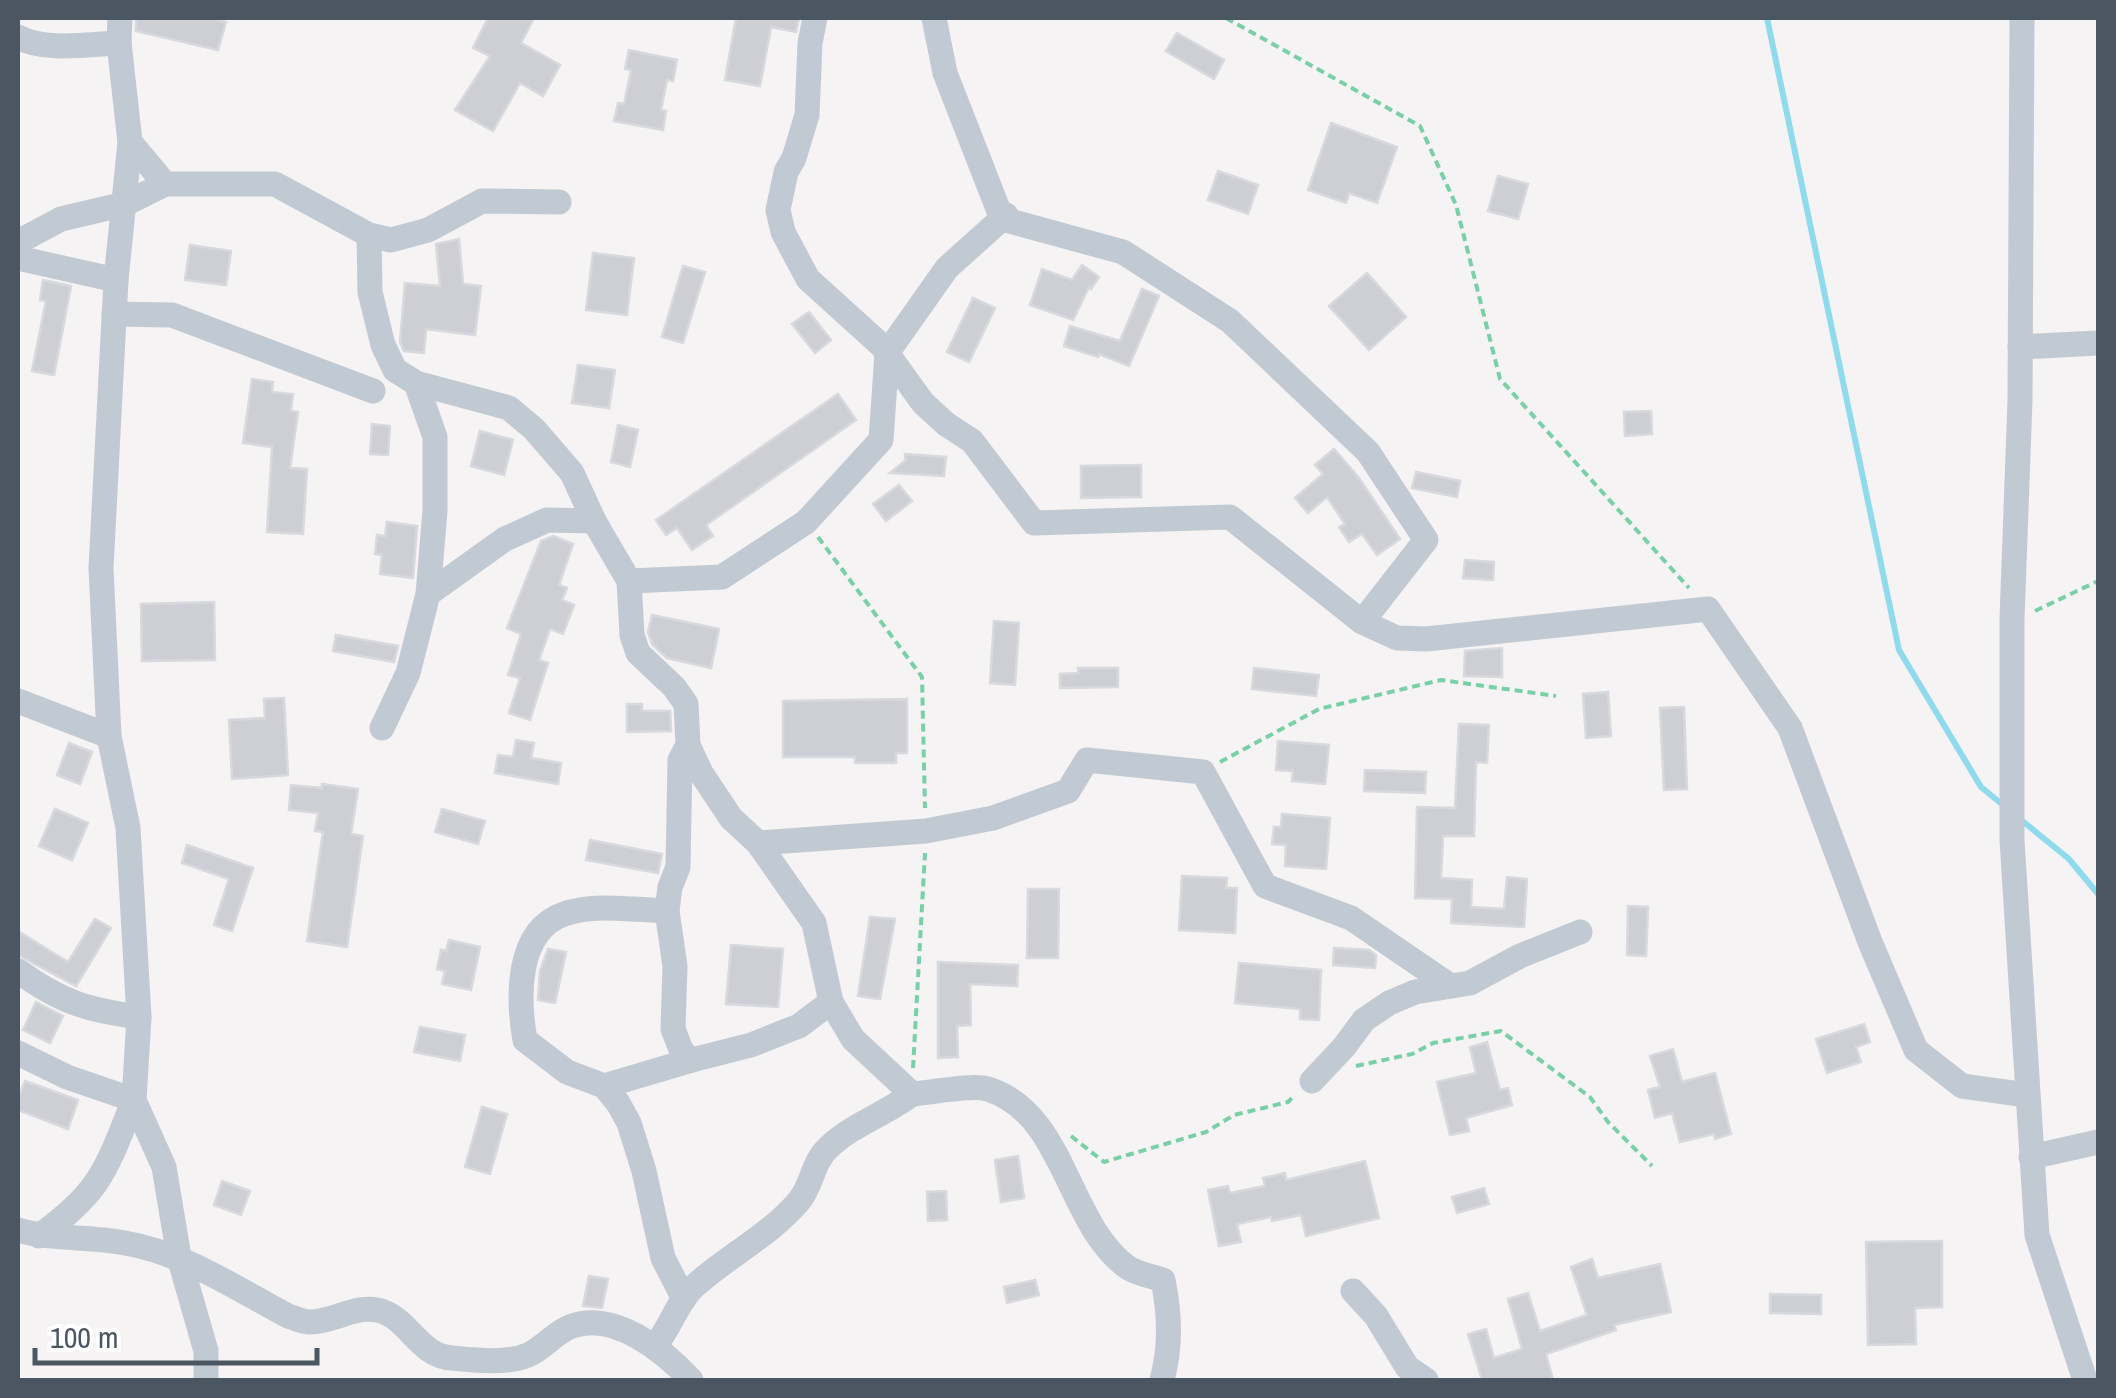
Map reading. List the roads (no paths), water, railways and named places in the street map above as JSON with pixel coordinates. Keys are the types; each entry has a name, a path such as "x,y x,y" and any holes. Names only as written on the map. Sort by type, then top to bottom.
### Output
{"street":[{"path":"815,18 807,115 786,172 778,220 808,278 887,353 923,403 972,441 1034,523 1230,517 1362,622 1397,638 1426,639 1708,610 1790,728 1870,942 1916,1050 1962,1086 2027,1094"},
{"path":"934,18 945,73 1004,217"},
{"path":"2022,18 2012,840 2037,1236 2084,1377"},
{"path":"18,37 26,42 74,45 120,30 130,142 116,280 101,568 109,736 128,828 138,1017 134,1100 104,1174 76,1209 28,1233"},
{"path":"130,142 164,184"},
{"path":"18,242 61,218 124,204 164,184 275,184 369,235 392,240 428,230 482,201 559,202"},
{"path":"629,581 722,577 806,522 881,440 887,353 947,268 1004,217"},
{"path":"1004,217 1123,252 1230,322 1368,452 1426,540 1362,622"},
{"path":"369,235 370,292 383,344 395,370 416,383 509,408 520,415 572,473 594,522 629,581 632,635 638,654 674,687 686,704 688,745 700,773 732,818 758,843 814,923 831,1002 853,1039 912,1094"},
{"path":"18,258 116,280"},
{"path":"114,314 172,315 374,391"},
{"path":"2020,347 2098,342"},
{"path":"382,728 408,673 428,594 435,437 416,383"},
{"path":"428,594 505,539 547,520 594,522"},
{"path":"18,701 109,736"},
{"path":"653,1069 672,1029 675,966 667,911 678,867 680,760 688,745"},
{"path":"758,843 926,831 993,818 1068,791 1088,760 1203,772 1265,886 1351,918 1449,986"},
{"path":"667,911 603,909 560,915 546,925 530,950 522,970 520,993 525,1040 567,1072 604,1086 629,1122 663,1258 684,1299"},
{"path":"1312,1081 1364,1020 1388,1003 1415,992 1470,983 1520,956 1580,932"},
{"path":"18,971 45,991 87,1010 138,1017"},
{"path":"604,1086 751,1044 799,1026 831,1002"},
{"path":"672,1029 682,1052 692,1060"},
{"path":"18,1052 67,1077 134,1100 164,1167 179,1258 206,1351 206,1380"},
{"path":"656,1346 697,1283 727,1263 799,1201 811,1182 816,1162 829,1147 912,1094 986,1088 1027,1112 1105,1247 1130,1270 1163,1280 1169,1312 1168,1356 1162,1380"},
{"path":"2031,1157 2098,1142"},
{"path":"28,1233 125,1242 179,1258 288,1316 307,1322 374,1309 388,1314 432,1354 447,1358 508,1359 527,1355 568,1327 600,1324 656,1346 691,1380"},
{"path":"1354,1291 1376,1316 1407,1367 1426,1380"}],"waterway":[{"path":"1767,18 1899,650 1981,787 2003,805"},
{"path":"2020,819 2069,859 2098,894"}]}
